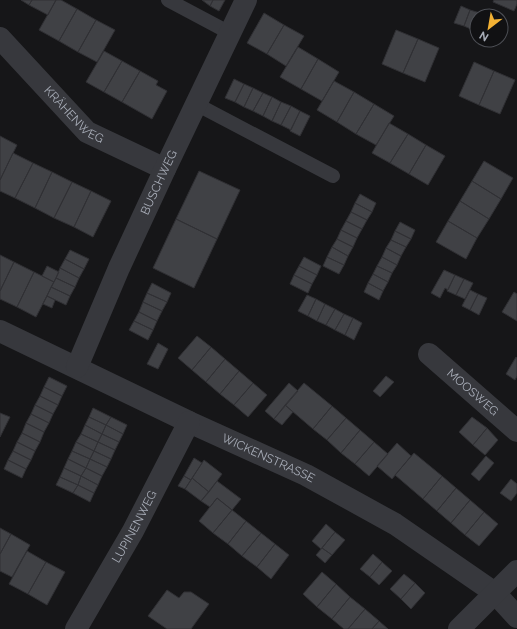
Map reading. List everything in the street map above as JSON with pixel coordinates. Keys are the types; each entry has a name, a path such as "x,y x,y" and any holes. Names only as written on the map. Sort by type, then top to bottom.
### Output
{"street":[{"name":"BUSCHWEG","path":"77,367 119,268 246,0"},
{"name":"KRÄHENWEG","path":"0,38 87,132 165,169"},
{"name":"WICKENSTRASSE","path":"0,330 189,422 306,475 396,524 495,593 517,617"},
{"name":"MOOSWEG","path":"429,354 517,431"},
{"name":"LUPINENWEG","path":"76,629 134,532 189,422"},
{"path":"459,629 517,571"}],"lane":[{"path":"168,0 230,34"},
{"path":"196,104 333,176"}],"building":[{"path":"21,0 32,0 29,5"},
{"path":"32,0 56,0 48,15 29,5"},
{"path":"56,0 61,0 77,9 59,41 39,30"},
{"path":"202,0 213,0 210,6"},
{"path":"213,0 225,0 219,11 210,6"},
{"path":"494,0 517,0 517,4 514,11 493,2"},
{"path":"461,6 469,10 464,26 454,23"},
{"path":"77,9 96,20 78,52 59,41"},
{"path":"264,13 284,25 267,54 247,43"},
{"path":"469,13 469,28 464,26"},
{"path":"96,20 115,30 97,62 78,52"},
{"path":"284,25 304,36 286,66 267,54"},
{"path":"396,30 418,39 403,73 382,64"},
{"path":"418,39 439,48 425,82 403,73"},
{"path":"298,47 318,59 301,89 280,77"},
{"path":"104,51 122,61 104,92 86,82"},
{"path":"318,59 339,72 322,101 301,89"},
{"path":"122,61 140,71 122,102 104,92"},
{"path":"474,62 494,71 479,105 459,96"},
{"path":"140,71 158,81 156,85 167,91 152,119 122,102"},
{"path":"494,71 515,80 500,114 479,105"},
{"path":"234,79 244,84 235,102 225,98"},
{"path":"334,81 354,92 337,122 317,110"},
{"path":"244,84 253,88 244,107 235,102"},
{"path":"253,88 263,93 253,111 244,107"},
{"path":"354,92 374,104 356,134 337,122"},
{"path":"263,93 272,97 263,116 253,111"},
{"path":"272,97 281,102 272,121 263,116"},
{"path":"281,102 291,106 281,125 272,121"},
{"path":"374,104 394,116 376,145 356,134"},
{"path":"291,106 300,111 291,130 281,125"},
{"path":"300,111 310,116 300,136 290,131"},
{"path":"389,123 408,134 390,163 372,153"},
{"path":"408,134 426,145 409,174 390,163"},
{"path":"0,136 17,145 0,180"},
{"path":"426,145 445,156 428,185 409,174"},
{"path":"13,153 33,163 15,198 0,191 0,180"},
{"path":"484,161 513,178 501,199 472,181"},
{"path":"33,163 52,172 35,208 15,198"},
{"path":"199,171 240,190 217,239 176,219"},
{"path":"52,172 72,182 54,218 35,208"},
{"path":"472,181 501,199 489,219 460,201"},
{"path":"72,182 91,191 74,227 54,218"},
{"path":"91,191 111,201 93,237 74,227"},
{"path":"360,194 376,203 372,212 355,203"},
{"path":"460,201 489,219 477,238 448,221"},
{"path":"355,203 372,212 367,220 351,212"},
{"path":"351,212 367,220 362,229 346,221"},
{"path":"176,219 217,239 194,288 153,268"},
{"path":"346,221 362,229 357,238 341,230"},
{"path":"448,221 477,238 466,259 436,242"},
{"path":"400,222 415,230 411,239 395,231"},
{"path":"341,230 357,238 353,247 337,239"},
{"path":"395,231 411,239 406,247 391,240"},
{"path":"337,239 353,247 348,256 332,247"},
{"path":"391,240 406,247 401,256 386,248"},
{"path":"332,247 348,256 344,265 327,257"},
{"path":"386,248 401,256 397,265 382,257"},
{"path":"70,250 89,259 84,269 65,259"},
{"path":"0,255 14,262 0,291"},
{"path":"304,257 321,266 317,275 299,266"},
{"path":"327,257 344,265 339,274 323,266"},
{"path":"382,257 397,265 392,273 377,266"},
{"path":"65,259 84,269 79,278 60,268"},
{"path":"14,262 34,272 17,307 0,299 0,291"},
{"path":"47,266 59,272 54,282 42,276"},
{"path":"299,266 317,275 312,284 294,275"},
{"path":"377,266 392,273 388,282 373,274"},
{"path":"60,268 79,278 75,287 56,278"},
{"path":"444,270 455,275 448,290 445,288 440,298 431,293"},
{"path":"34,272 54,282 36,317 17,307"},
{"path":"373,274 388,282 383,291 368,283"},
{"path":"294,275 312,284 308,293 290,284"},
{"path":"455,275 464,279 456,295 447,291"},
{"path":"56,278 75,287 70,296 51,287"},
{"path":"464,279 473,283 465,299 456,295"},
{"path":"152,283 171,293 167,302 147,293"},
{"path":"368,283 383,291 379,300 364,292"},
{"path":"51,287 70,296 66,305 47,296"},
{"path":"470,290 478,294 470,310 462,306"},
{"path":"514,292 517,294 517,321 502,312"},
{"path":"147,293 167,302 162,311 143,302"},
{"path":"478,294 487,298 479,315 470,310"},
{"path":"307,295 316,299 308,316 298,311"},
{"path":"47,296 55,300 52,308 43,304"},
{"path":"316,299 325,304 317,321 308,316"},
{"path":"143,302 162,311 157,321 139,312"},
{"path":"325,304 335,309 326,325 317,321"},
{"path":"335,309 344,314 335,330 326,325"},
{"path":"139,312 157,321 153,330 134,321"},
{"path":"344,314 353,318 345,335 335,330"},
{"path":"353,318 362,323 354,340 345,335"},
{"path":"134,321 153,330 148,340 129,330"},
{"path":"197,336 211,347 192,370 178,358"},
{"path":"158,343 168,349 158,369 147,364"},
{"path":"211,347 225,359 206,382 192,370"},
{"path":"516,357 517,376 515,380 506,374"},
{"path":"225,359 239,371 220,394 206,382"},
{"path":"239,371 253,383 234,405 220,394"},
{"path":"386,376 394,382 380,397 373,391"},
{"path":"49,377 67,386 62,396 44,387"},
{"path":"253,383 267,395 248,417 234,405"},
{"path":"289,383 298,391 274,419 265,411"},
{"path":"304,383 332,406 313,429 285,405"},
{"path":"44,387 62,396 58,405 40,396"},
{"path":"40,396 58,405 53,414 35,405"},
{"path":"35,405 53,414 49,423 31,414"},
{"path":"285,405 293,412 282,425 274,419"},
{"path":"332,406 346,418 327,440 313,429"},
{"path":"93,408 111,417 106,425 89,417"},
{"path":"0,413 10,417 0,437"},
{"path":"31,414 49,423 44,432 26,423"},
{"path":"89,417 106,425 102,434 85,425"},
{"path":"111,417 127,425 123,434 106,425"},
{"path":"472,417 487,428 473,445 459,432"},
{"path":"346,418 360,430 341,453 327,440"},
{"path":"26,423 44,432 40,442 22,433"},
{"path":"85,425 102,434 98,442 81,434"},
{"path":"106,425 123,434 119,442 102,434"},
{"path":"487,428 498,440 485,455 473,445"},
{"path":"360,430 374,442 355,464 341,453"},
{"path":"22,433 40,442 35,451 17,442"},
{"path":"81,434 98,442 94,451 76,442"},
{"path":"102,434 119,442 115,450 98,442"},
{"path":"17,442 35,451 31,460 13,451"},
{"path":"76,442 94,451 90,459 72,451"},
{"path":"98,442 115,450 111,459 94,451"},
{"path":"374,442 388,454 369,476 355,464"},
{"path":"397,443 411,456 392,479 377,466"},
{"path":"13,451 31,460 26,469 8,460"},
{"path":"72,451 90,459 86,468 68,459"},
{"path":"94,451 111,459 107,467 90,459"},
{"path":"414,453 442,476 423,499 395,475"},
{"path":"486,456 494,463 479,481 471,474"},
{"path":"194,458 202,463 191,480 184,476"},
{"path":"68,459 86,468 81,476 64,468"},
{"path":"90,459 107,467 102,476 86,468"},
{"path":"8,460 26,469 22,478 4,469"},
{"path":"204,460 222,474 209,492 192,478"},
{"path":"64,468 81,476 78,485 60,477"},
{"path":"86,468 102,476 98,485 81,476"},
{"path":"81,476 98,485 94,493 78,485"},
{"path":"184,476 191,480 185,489 178,486"},
{"path":"442,476 456,488 437,511 423,499"},
{"path":"60,477 78,485 73,493 56,485"},
{"path":"192,478 209,492 201,501 185,489"},
{"path":"511,479 517,484 517,493 511,501 500,493"},
{"path":"217,481 241,499 232,510 217,498 210,507 201,501"},
{"path":"78,485 94,493 90,502 73,493"},
{"path":"456,488 470,500 451,523 437,511"},
{"path":"217,498 232,510 213,533 199,521"},
{"path":"470,500 484,512 465,535 451,523"},
{"path":"232,510 246,521 228,544 213,533"},
{"path":"484,512 498,524 479,546 465,535"},
{"path":"246,521 261,533 242,556 228,544"},
{"path":"326,524 335,532 321,549 312,541"},
{"path":"0,528 11,534 0,554"},
{"path":"335,532 345,540 332,555 322,548"},
{"path":"261,533 275,544 257,567 242,556"},
{"path":"11,534 30,545 12,577 0,571 0,554"},
{"path":"275,544 289,555 271,579 257,567"},
{"path":"322,548 332,555 325,563 316,555"},
{"path":"27,551 46,562 28,594 9,584"},
{"path":"373,554 382,562 370,577 360,569"},
{"path":"46,562 65,572 47,605 28,594"},
{"path":"382,562 392,571 379,585 370,577"},
{"path":"322,572 336,584 317,607 303,594"},
{"path":"404,574 415,583 401,599 390,589"},
{"path":"415,583 425,593 411,609 401,599"},
{"path":"336,584 350,597 332,619 317,607"},
{"path":"167,590 179,598 184,592 191,592 209,604 191,629 167,629 148,616"},
{"path":"350,597 365,609 348,629 344,629 332,619"},
{"path":"365,609 379,621 372,629 348,629"},
{"path":"379,621 388,629 372,629"}]}
